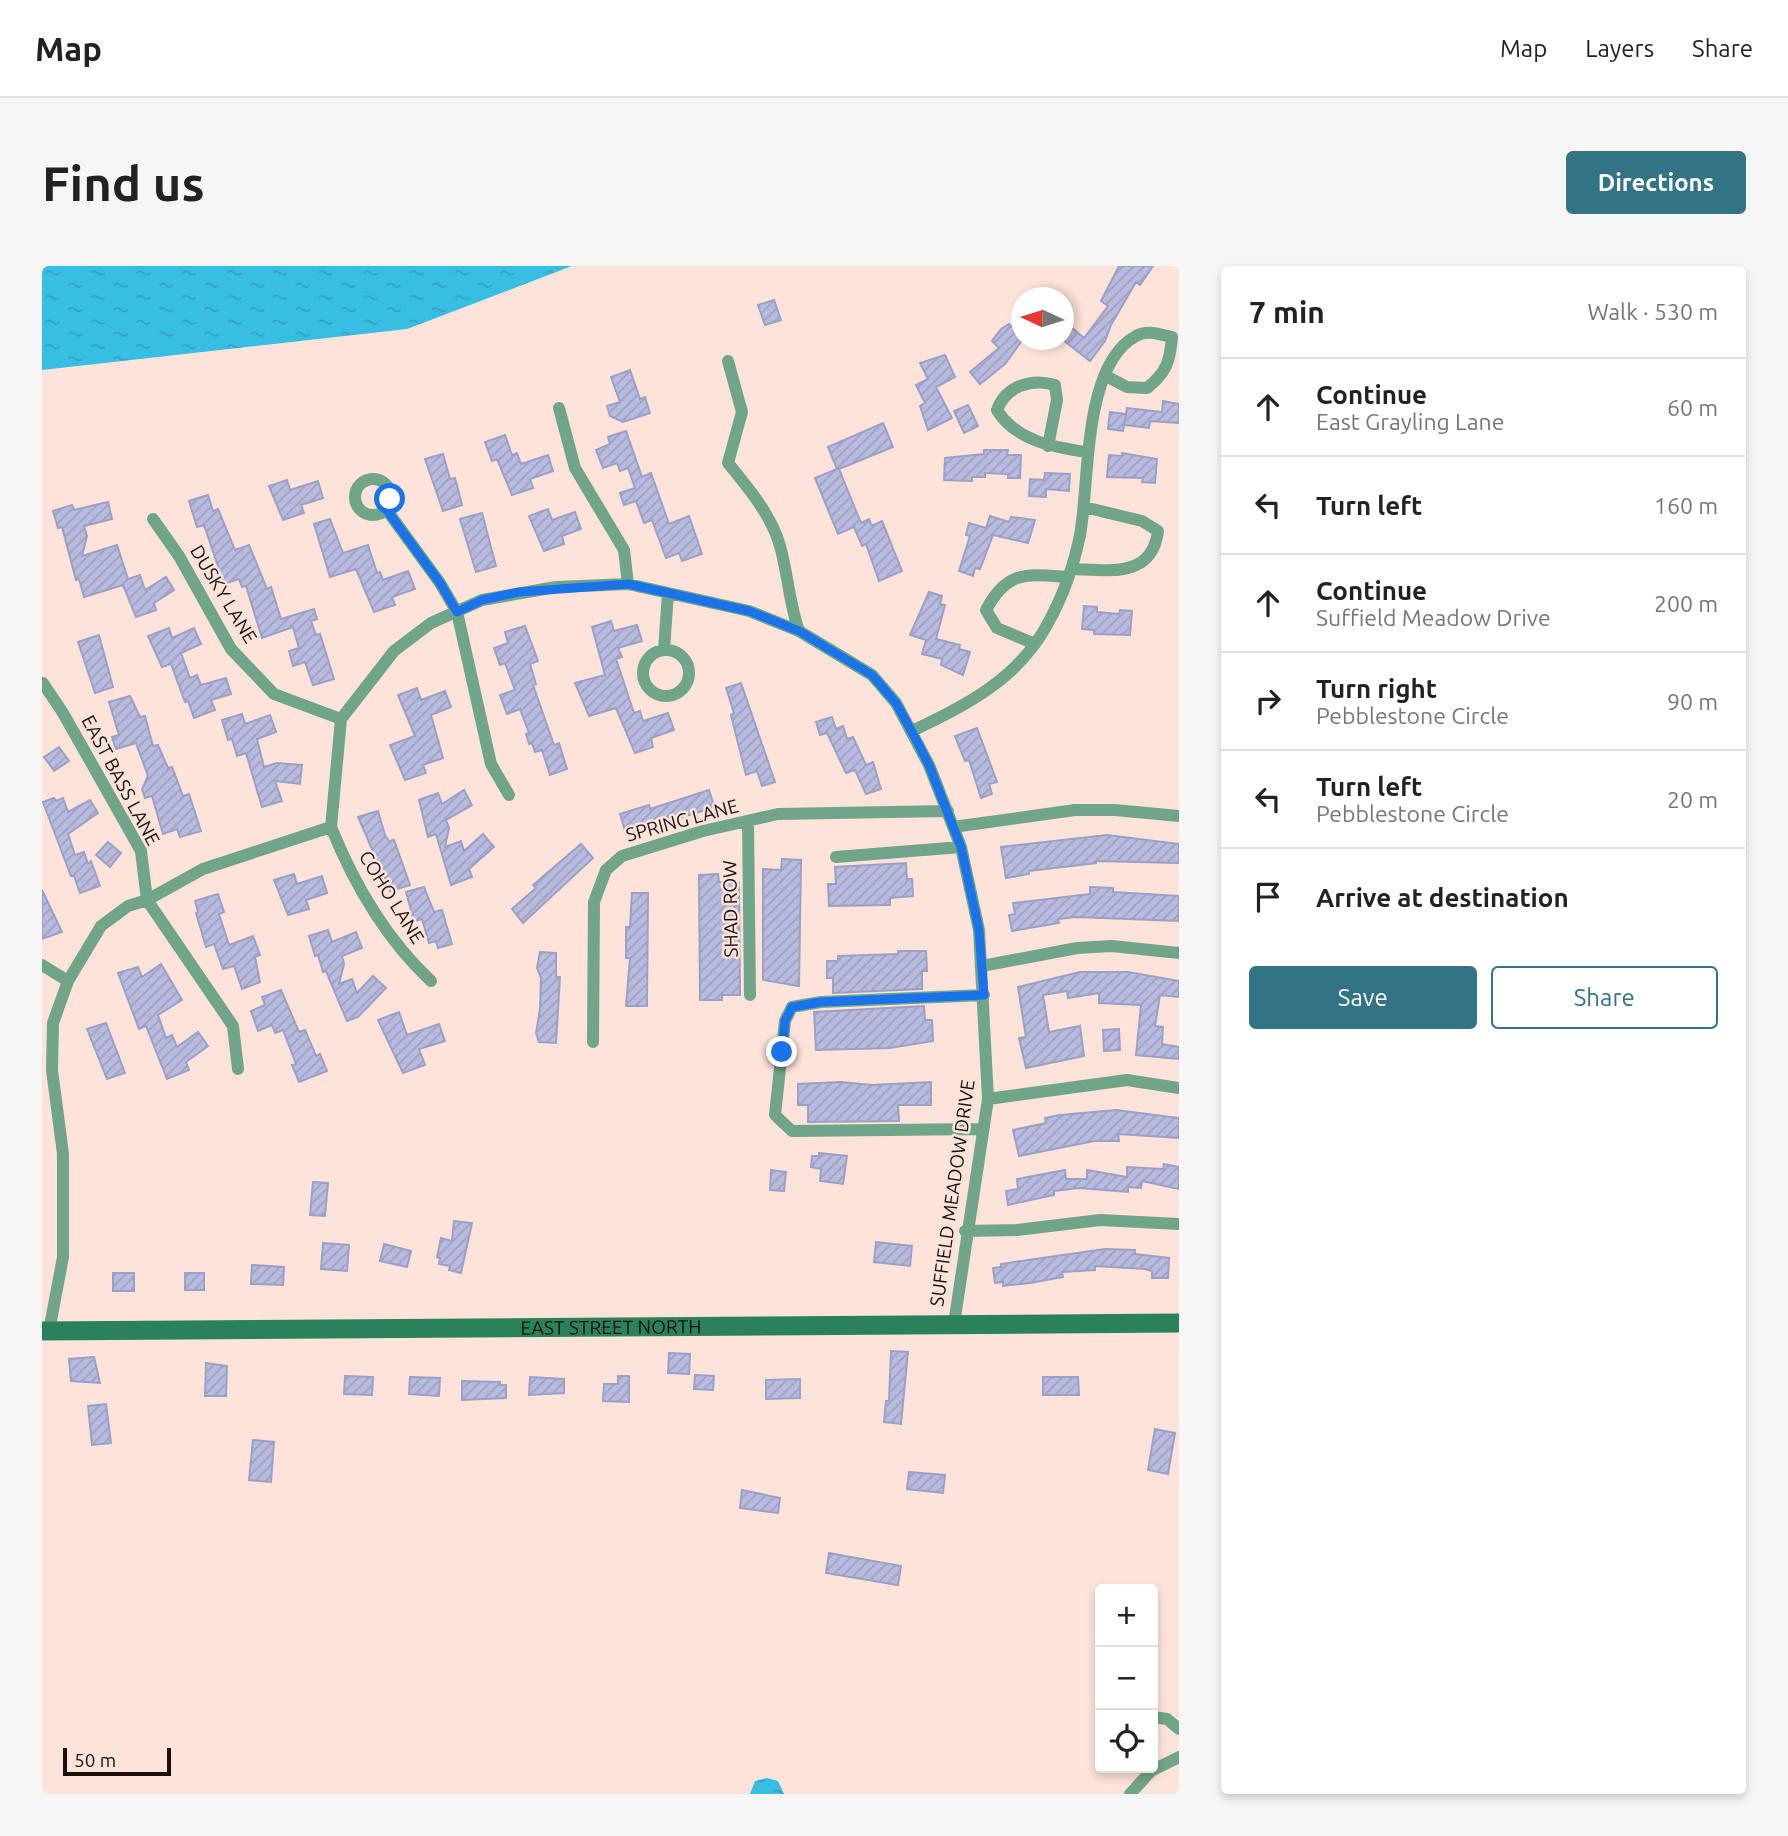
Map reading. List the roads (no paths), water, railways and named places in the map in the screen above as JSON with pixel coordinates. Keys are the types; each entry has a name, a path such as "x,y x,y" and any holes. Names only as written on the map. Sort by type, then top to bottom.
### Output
{"main road":[{"name":"EAST STREET NORTH","path":"46,1331 1179,1323"}],"street":[{"path":"912,732 969,704 1004,680 1049,623 1069,573 1084,507 1086,452 1098,396 1106,376 1117,351 1137,335 1150,332 1172,337 1170,363 1161,377 1147,388 1127,387 1106,376"},
{"path":"728,361 742,411 728,463 770,518 780,545 791,606 799,631"},
{"path":"1048,446 1057,400 1055,385 1042,381 1017,386 1002,397 997,410 1003,420 1048,446 1086,452"},
{"path":"559,408 575,468 624,550 628,584"},
{"path":"1035,644 997,628 986,610 996,591 1010,580 1028,574 1129,568 1146,561 1156,547 1158,531 1142,521 1084,507"},
{"path":"386,509 440,583 457,612 491,764 509,795"},
{"name":"DUSKY LANE","path":"153,519 179,555 232,649 274,694 341,719"},
{"name":"SUFFIELD MEADOW DRIVE","path":"341,719 394,651 431,623 482,600 519,592 628,584 749,611 799,631 872,675 896,703 912,732 948,811 973,893 982,966 988,1099 965,1231 954,1324"},
{"path":"664,650 667,593"},
{"name":"EAST BASS LANE","path":"43,683 64,713 141,851 147,900"},
{"path":"46,1331 63,1257 63,1154 52,1070 53,1023 68,981 101,926 128,906 147,900 203,869 331,827 341,719"},
{"path":"953,827 1075,810 1115,810 1179,816"},
{"name":"SPRING LANE","path":"593,1042 594,902 606,870 622,856 703,831 778,814 948,811"},
{"name":"SHAD ROW","path":"748,822 750,995"},
{"name":"COHO LANE","path":"331,827 348,871 396,944 431,981"},
{"path":"836,858 961,847"},
{"path":"147,900 233,1026 238,1069"},
{"path":"982,966 1077,947 1112,946 1179,953"},
{"path":"42,965 68,981"},
{"path":"983,1129 792,1131 775,1115 785,1021 792,1007 821,1002 984,995"},
{"path":"988,1099 1127,1080 1179,1088"},
{"path":"965,1231 1017,1230 1057,1223 1100,1220 1179,1224"},
{"path":"1158,1718 1167,1719 1179,1730"},
{"path":"1158,1766 1179,1757"},
{"path":"1130,1794 1145,1773"}],"water":[{"path":"42,266 572,266 407,329 42,370"},
{"path":"767,1778 778,1781 784,1794 750,1794 755,1781"}]}
